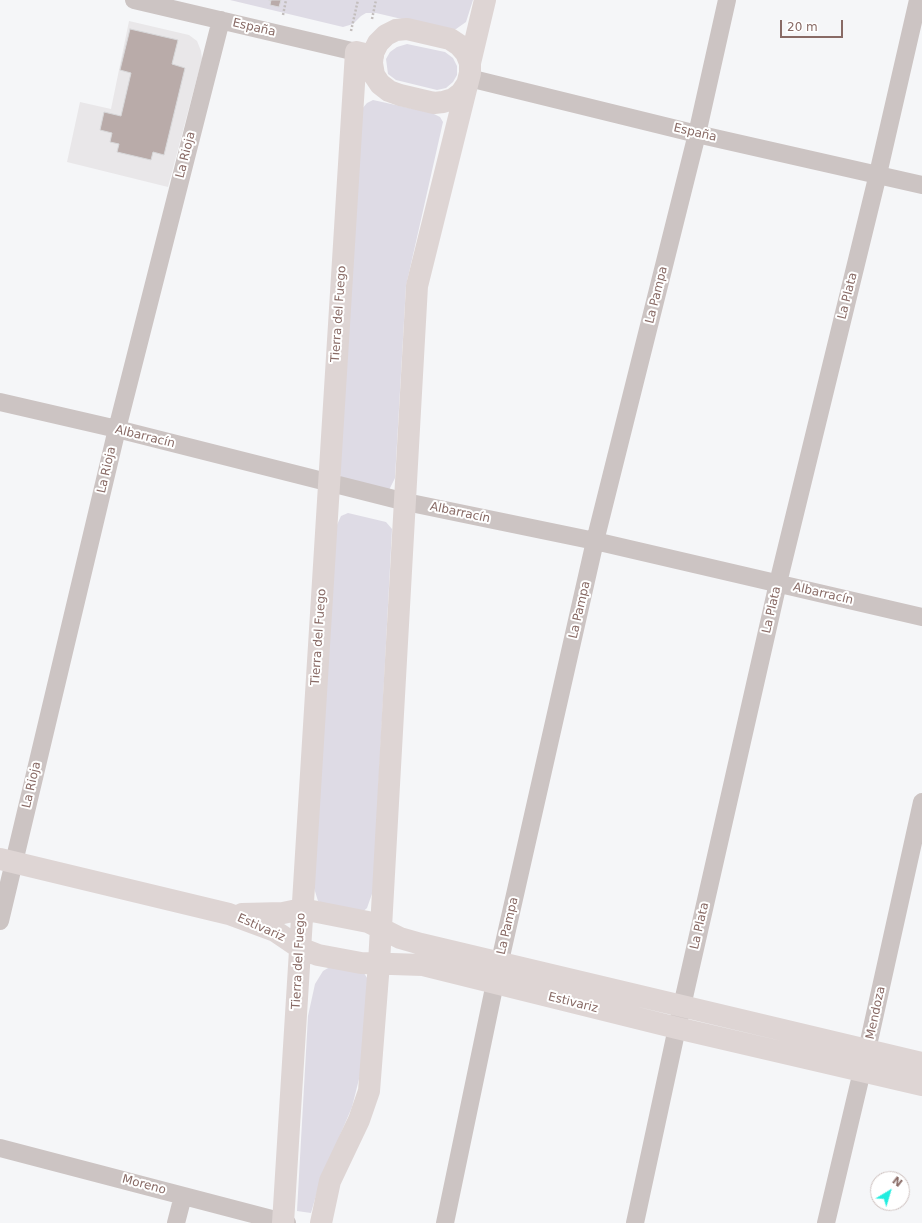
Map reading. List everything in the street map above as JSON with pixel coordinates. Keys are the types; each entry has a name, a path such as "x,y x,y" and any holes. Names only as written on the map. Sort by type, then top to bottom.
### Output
{"main road":[{"path":"321,1223 330,1181 359,1120 369,1091 379,963 417,286 469,75 485,0"},
{"path":"407,29 450,39 459,44 466,53 469,75 461,93 453,99 434,103 389,91 380,84 374,75 372,64 359,52 378,43 386,35 396,30 407,29"},
{"name":"Tierra del Fuego","path":"285,1223 302,909 328,484 359,52"},
{"name":"Estivariz","path":"7,861 229,914 274,931 300,948 318,955 361,963 422,965 497,973 682,1007 922,1063"},
{"name":"Estivariz","path":"229,914 283,913 302,909 368,922 381,927 400,938 497,973 677,1028 922,1085"}],"street":[{"name":"España","path":"134,0 359,52"},
{"name":"La Pampa","path":"445,1223 497,973 595,541 697,134 727,0"},
{"name":"La Plata","path":"635,1223 677,1028 778,584 878,174 918,0"},
{"name":"La Rioja","path":"0,921 7,861 221,20"},
{"name":"España","path":"469,75 697,134 922,184"},
{"name":"Albarracín","path":"0,402 117,429 328,484 406,502 595,541 922,617"},
{"name":"Mendoza","path":"826,1223 867,1050 922,802"},
{"name":"Moreno","path":"0,1148 285,1223"},
{"path":"176,1223 183,1196"}],"path":[{"path":"358,0 359,52"}],"shaded area":[{"path":"230,0 473,0 466,22 456,29 449,30 376,13 366,13 353,24 343,27"},
{"path":"129,21 189,35 197,41 201,51 202,59 168,187 67,162 80,102 111,109"},
{"path":"407,44 445,52 453,58 457,66 457,75 453,82 446,88 437,90 396,80 388,74 386,59 390,52 397,47"},
{"path":"373,100 432,113 440,117 443,122 406,286 395,478 389,490 342,479 339,473 361,110 367,103"},
{"path":"348,513 386,522 392,529 373,891 367,908 356,918 318,901 314,888 336,527 341,516"},
{"path":"335,964 364,973 369,981 360,1075 352,1107 319,1185 311,1213 297,1211 308,1016 315,984 323,971"}],"building":[{"path":"271,0 281,0 279,7 270,5"},
{"path":"130,29 178,40 172,64 185,68 164,155 153,152 151,160 117,152 119,144 110,142 112,133 100,130 104,112 121,116 131,73 120,70"}]}
